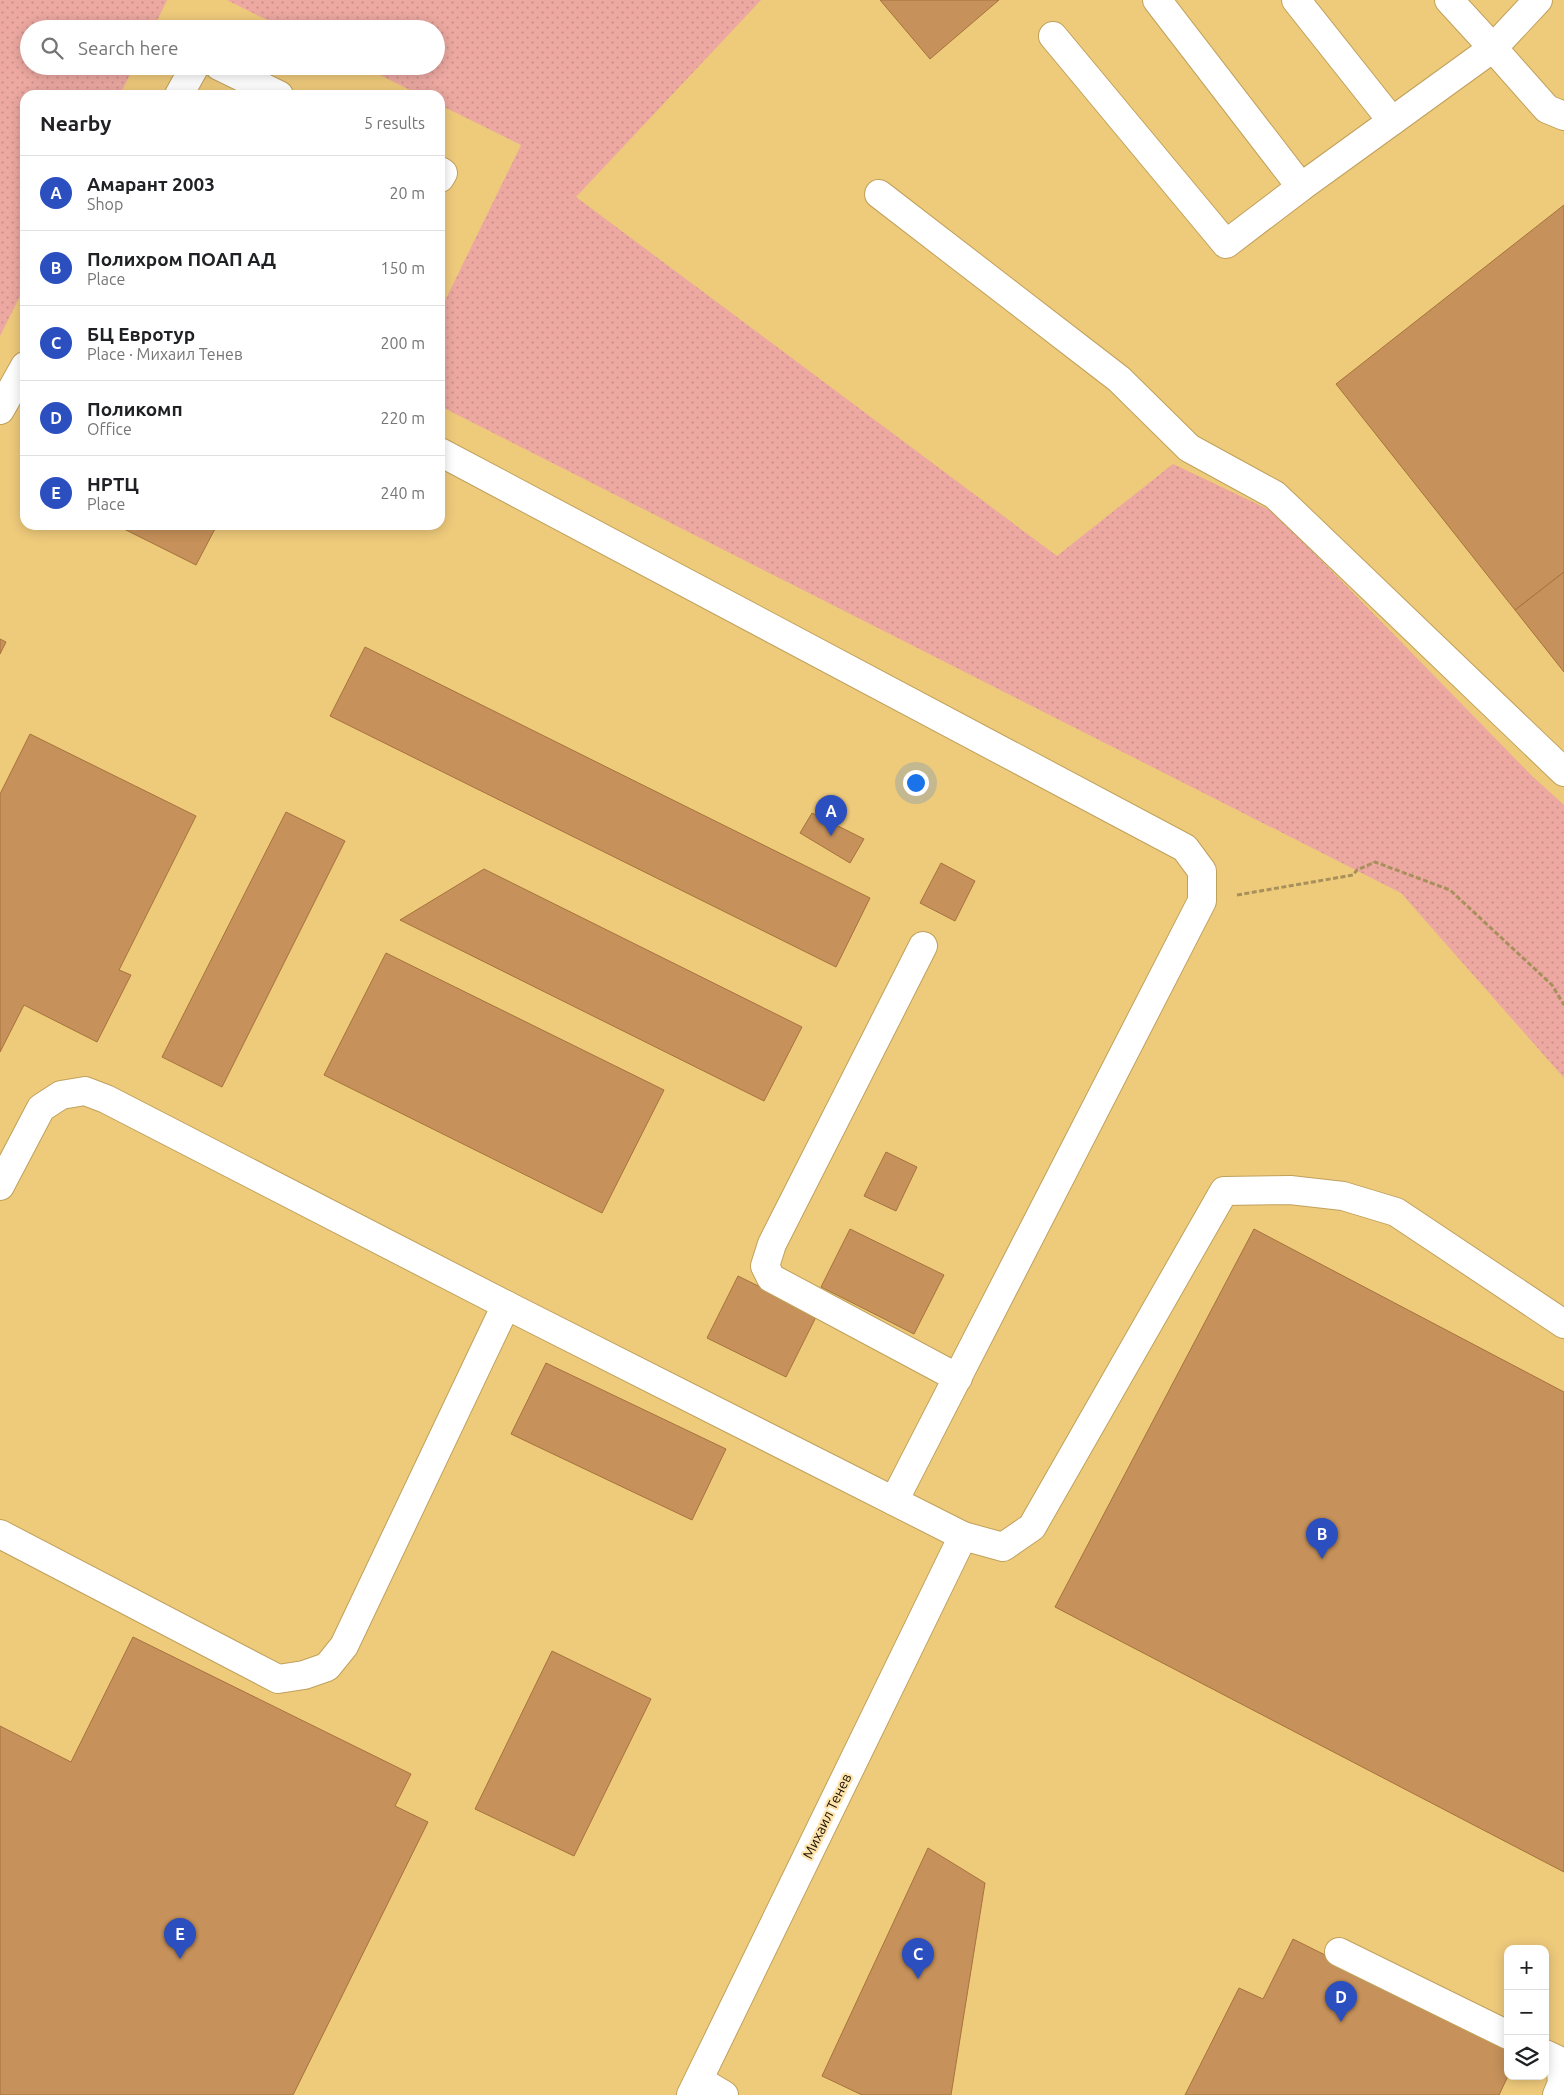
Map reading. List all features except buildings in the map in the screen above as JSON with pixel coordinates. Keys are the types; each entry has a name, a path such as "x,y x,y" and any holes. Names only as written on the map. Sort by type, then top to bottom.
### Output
{"street":[{"path":"1157,0 1301,187"},
{"path":"1296,0 1392,122"},
{"path":"1449,0 1546,109 1564,116"},
{"path":"1054,36 1226,244 1301,187 1493,48 1538,0"},
{"path":"182,90 190,75"},
{"path":"238,75 269,90"},
{"path":"879,194 1119,379 1189,448 1275,495 1564,772"},
{"path":"0,410 20,375"},
{"path":"445,455 1185,848 1202,870 1202,901 894,1501"},
{"path":"923,946 772,1244 765,1266 771,1278 958,1378"},
{"path":"0,1186 41,1108 61,1095 86,1091 106,1099 506,1305 963,1536 1003,1547 1032,1527 1224,1191 1290,1190 1343,1196 1396,1212 1564,1324"},
{"path":"0,1534 278,1679 304,1675 327,1667 344,1646 506,1305"},
{"name":"Михаил Тенев","path":"695,2087 963,1536"},
{"path":"1339,1952 1504,2033"},
{"path":"1549,2056 1560,2061 1562,2083 1557,2095"},
{"path":"695,2087 724,2095"}],"path":[{"path":"1202,901 1354,875 1357,870 1375,862 1450,890 1552,985 1564,1005"}],"shaded area":[{"path":"0,0 1564,0 1564,2095 0,2095"},
{"path":"0,0 167,0 157,20 20,20 20,75 130,75 122,90 20,90 20,296 0,336"},
{"path":"227,0 761,0 576,197 1057,556 1173,464 1274,512 1532,776 1564,805 1564,1078 1401,893 445,409 445,301 521,145 445,107 445,90 410,90 380,75 445,75 445,20 267,20"}],"place":[{"name":"Амарант 2003","path":"831,836"},
{"name":"Полихром ПОАП АД","path":"1322,1559"},
{"name":"НРТЦ","path":"180,1959"},
{"name":"БЦ Евротур","path":"918,1979"},
{"name":"Поликомп","path":"1341,2022"}]}
